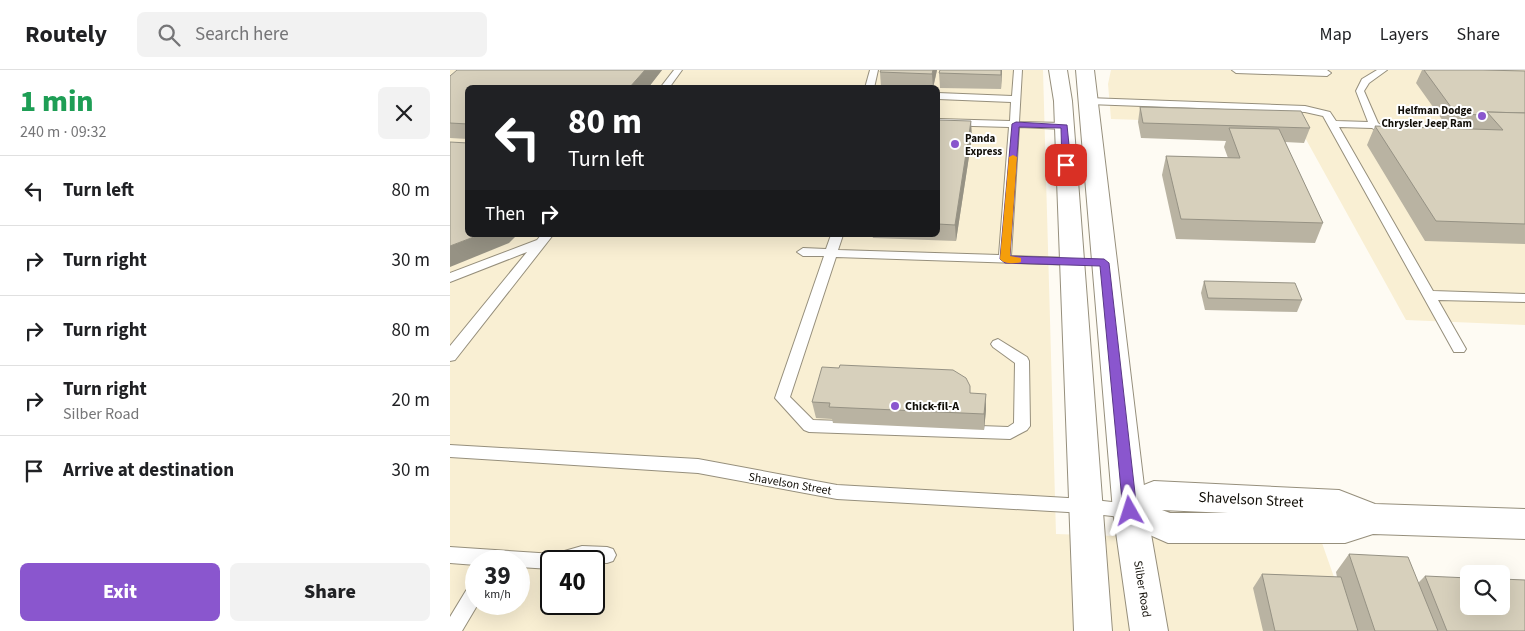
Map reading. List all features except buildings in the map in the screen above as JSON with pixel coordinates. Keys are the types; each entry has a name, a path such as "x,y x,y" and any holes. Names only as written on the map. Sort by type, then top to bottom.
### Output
{"street":[{"path":"1058,70 1063,101 1093,631"},
{"name":"Silber Road","path":"1085,70 1130,511 1149,631"},
{"path":"1072,262 1104,263"},
{"name":"Shavelson Street","path":"1130,511 1168,528 1345,528 1373,519 1525,524"}],"lane":[{"path":"666,85 678,70"},
{"path":"870,85 874,70"},
{"path":"1005,259 1016,124 1018,70"},
{"path":"1236,70 1327,73"},
{"path":"1374,125 1371,114 1363,103 1360,91 1365,81 1383,70"},
{"path":"940,96 1017,99"},
{"path":"1088,101 1305,109 1328,114 1459,349"},
{"path":"940,122 1064,126"},
{"path":"1333,124 1374,125 1396,136"},
{"path":"836,237 782,398 809,426 1010,433 1022,426 1022,361 998,344"},
{"path":"450,278 544,239"},
{"path":"450,356 544,239"},
{"path":"803,252 1072,262"},
{"path":"1429,295 1525,298"},
{"name":"Shavelson Street","path":"450,451 698,466 837,492 1086,506 1130,511"},
{"path":"450,555 465,556"},
{"path":"452,631 465,609"}],"shaded area":[{"path":"450,70 1043,70 1056,534 1322,543 1353,631 450,631"},
{"path":"1111,70 1525,70 1525,325 1406,320 1298,125 1111,119 1108,84"}],"slow traffic":[{"path":"1013,157 1005,259 1017,260"}],"place":[{"name":"Helfman Dodge Chrysler Jeep Ram","path":"1482,116"},
{"name":"Panda Express","path":"955,144"},
{"name":"Chick-fil-A","path":"895,406"}],"route":[{"path":"1066,165 1064,126 1016,124 1005,259 1104,263 1130,511"}]}
